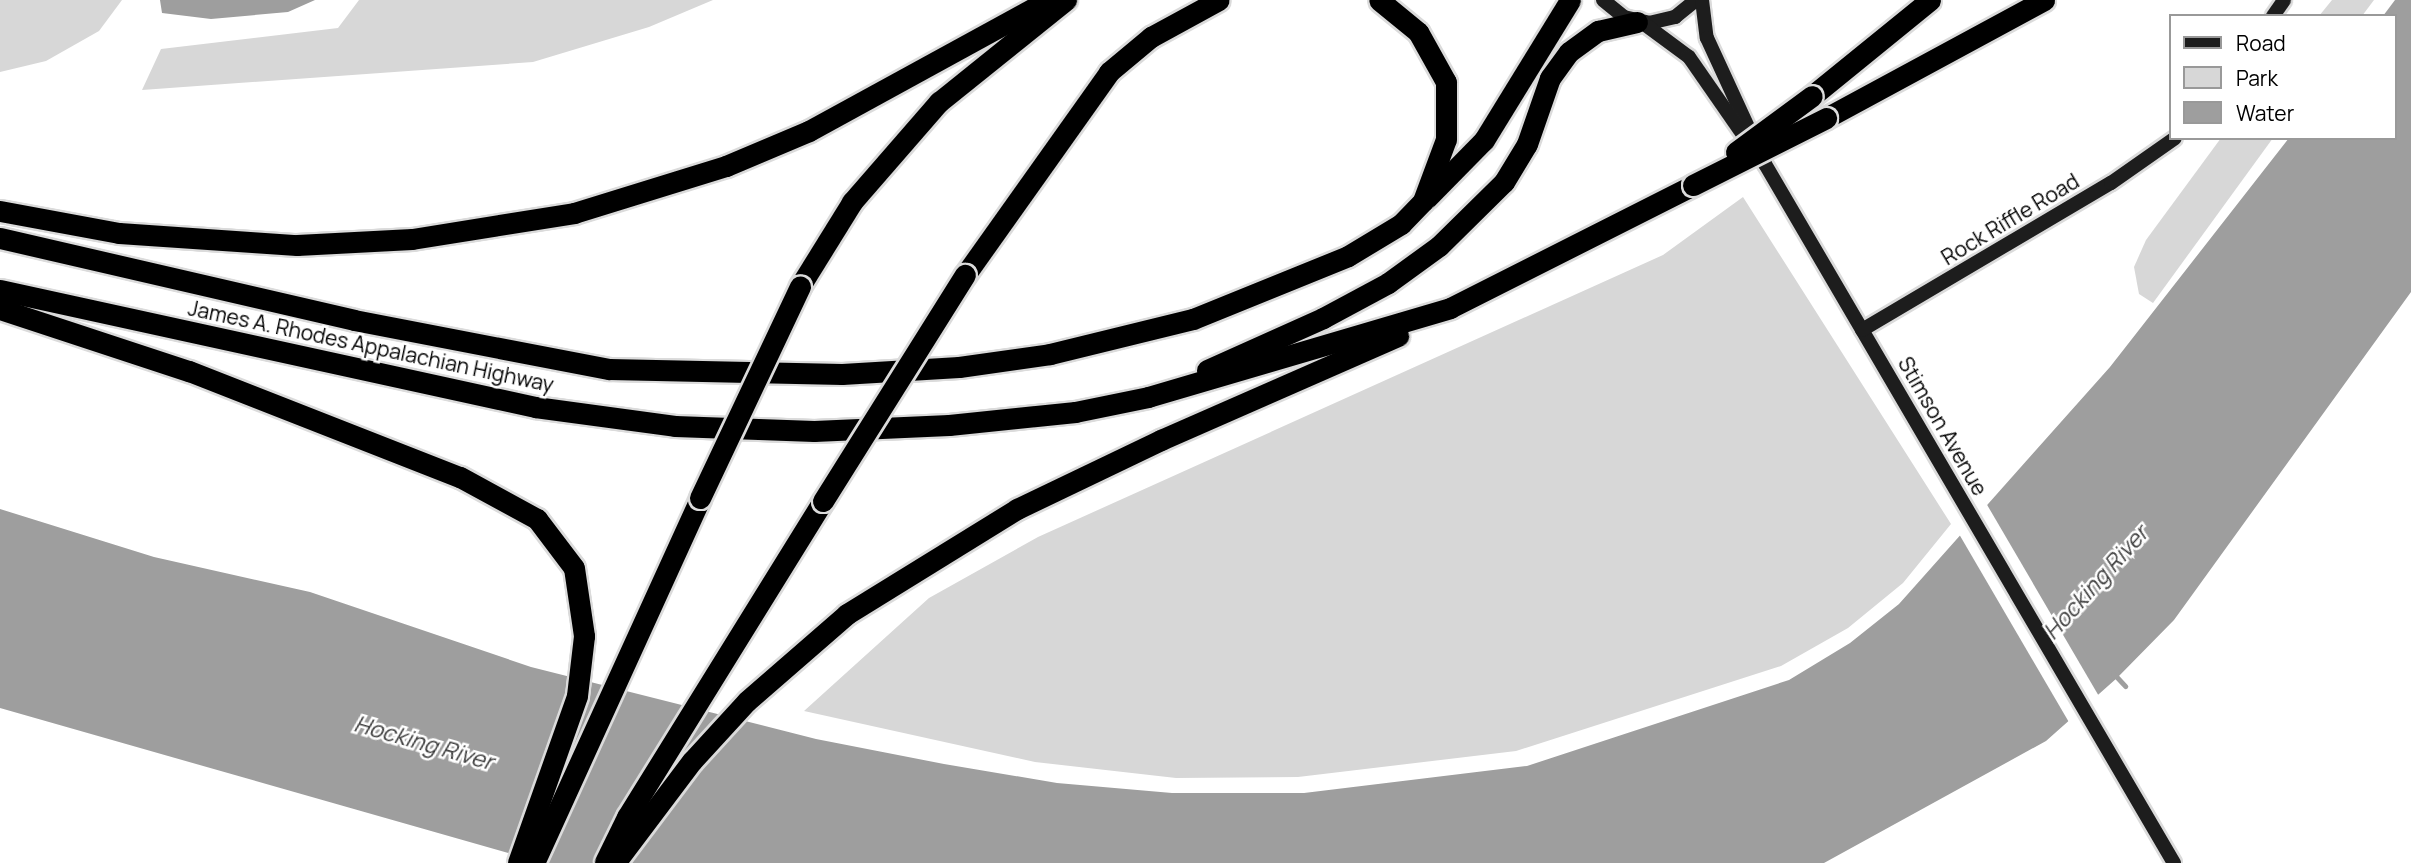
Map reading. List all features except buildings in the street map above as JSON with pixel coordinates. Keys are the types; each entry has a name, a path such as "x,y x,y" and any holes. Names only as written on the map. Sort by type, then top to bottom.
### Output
{"highway":[{"path":"0,211 119,233 297,245 412,239 574,213 726,166 809,131 1048,0"},
{"path":"534,863 800,286 852,202 930,112 1066,0"},
{"path":"604,863 627,817 965,275 1109,72 1151,37 1219,0"},
{"path":"1379,0 1418,32 1446,82 1446,139 1423,201"},
{"path":"0,238 517,355 609,369 842,374 959,367 1050,354 1193,319 1348,256 1401,224 1484,140 1570,0"},
{"name":"James A. Rhodes Appalachian Highway","path":"0,290 428,387 536,408 675,426 814,431 949,425 1075,412 1148,397 1450,308 1693,185 1812,96 1930,0"},
{"path":"1693,185 1826,118 2044,0"},
{"path":"1148,397 1323,318 1413,267 1462,226 1504,182 1527,144 1550,78 1569,52 1598,31 1640,22"},
{"path":"615,863 692,761 806,647 924,562 1017,509 1161,440 1417,327 1450,308"},
{"path":"0,309 189,371 497,493 537,519 559,543 575,568 581,590 584,636 577,696 518,863"}],"main road":[{"path":"1603,0 1640,22 1689,57 1765,164"},
{"path":"1640,22 1675,17 1696,0"},
{"name":"Stimson Avenue","path":"1702,0 1707,38 1765,164 2174,863"},
{"name":"Rock Riffle Road","path":"1862,330 2111,183 2172,140"}],"green space":[{"path":"0,0 122,0 99,31 46,61 0,72"},
{"path":"359,0 713,0 649,27 533,62 142,90 161,49 338,28"},
{"path":"2332,0 2374,0 2364,14 2321,14"},
{"path":"2220,140 2272,140 2153,303 2139,294 2134,267 2146,240"},
{"path":"1743,197 1951,524 1903,583 1848,628 1781,666 1516,751 1298,777 1176,778 1035,762 804,711 929,598 1038,537 1663,255"}],"water":[{"path":"160,0 315,0 288,12 211,19 162,13"},
{"name":"Hocking River","path":"2395,0 2411,0 2411,292 2174,620 2117,678 2046,741 1824,863 543,863 0,708 0,509 154,557 310,592 531,667 816,739 944,764 1057,783 1172,793 1304,793 1527,766 1789,680 1850,643 1899,604 2110,367 2287,140 2397,140 2397,14 2384,14"}],"pier":[{"path":"1986,503 2100,698 2070,724 1959,534"}],"waterway":[{"path":"2113,673 2125,686"}]}
